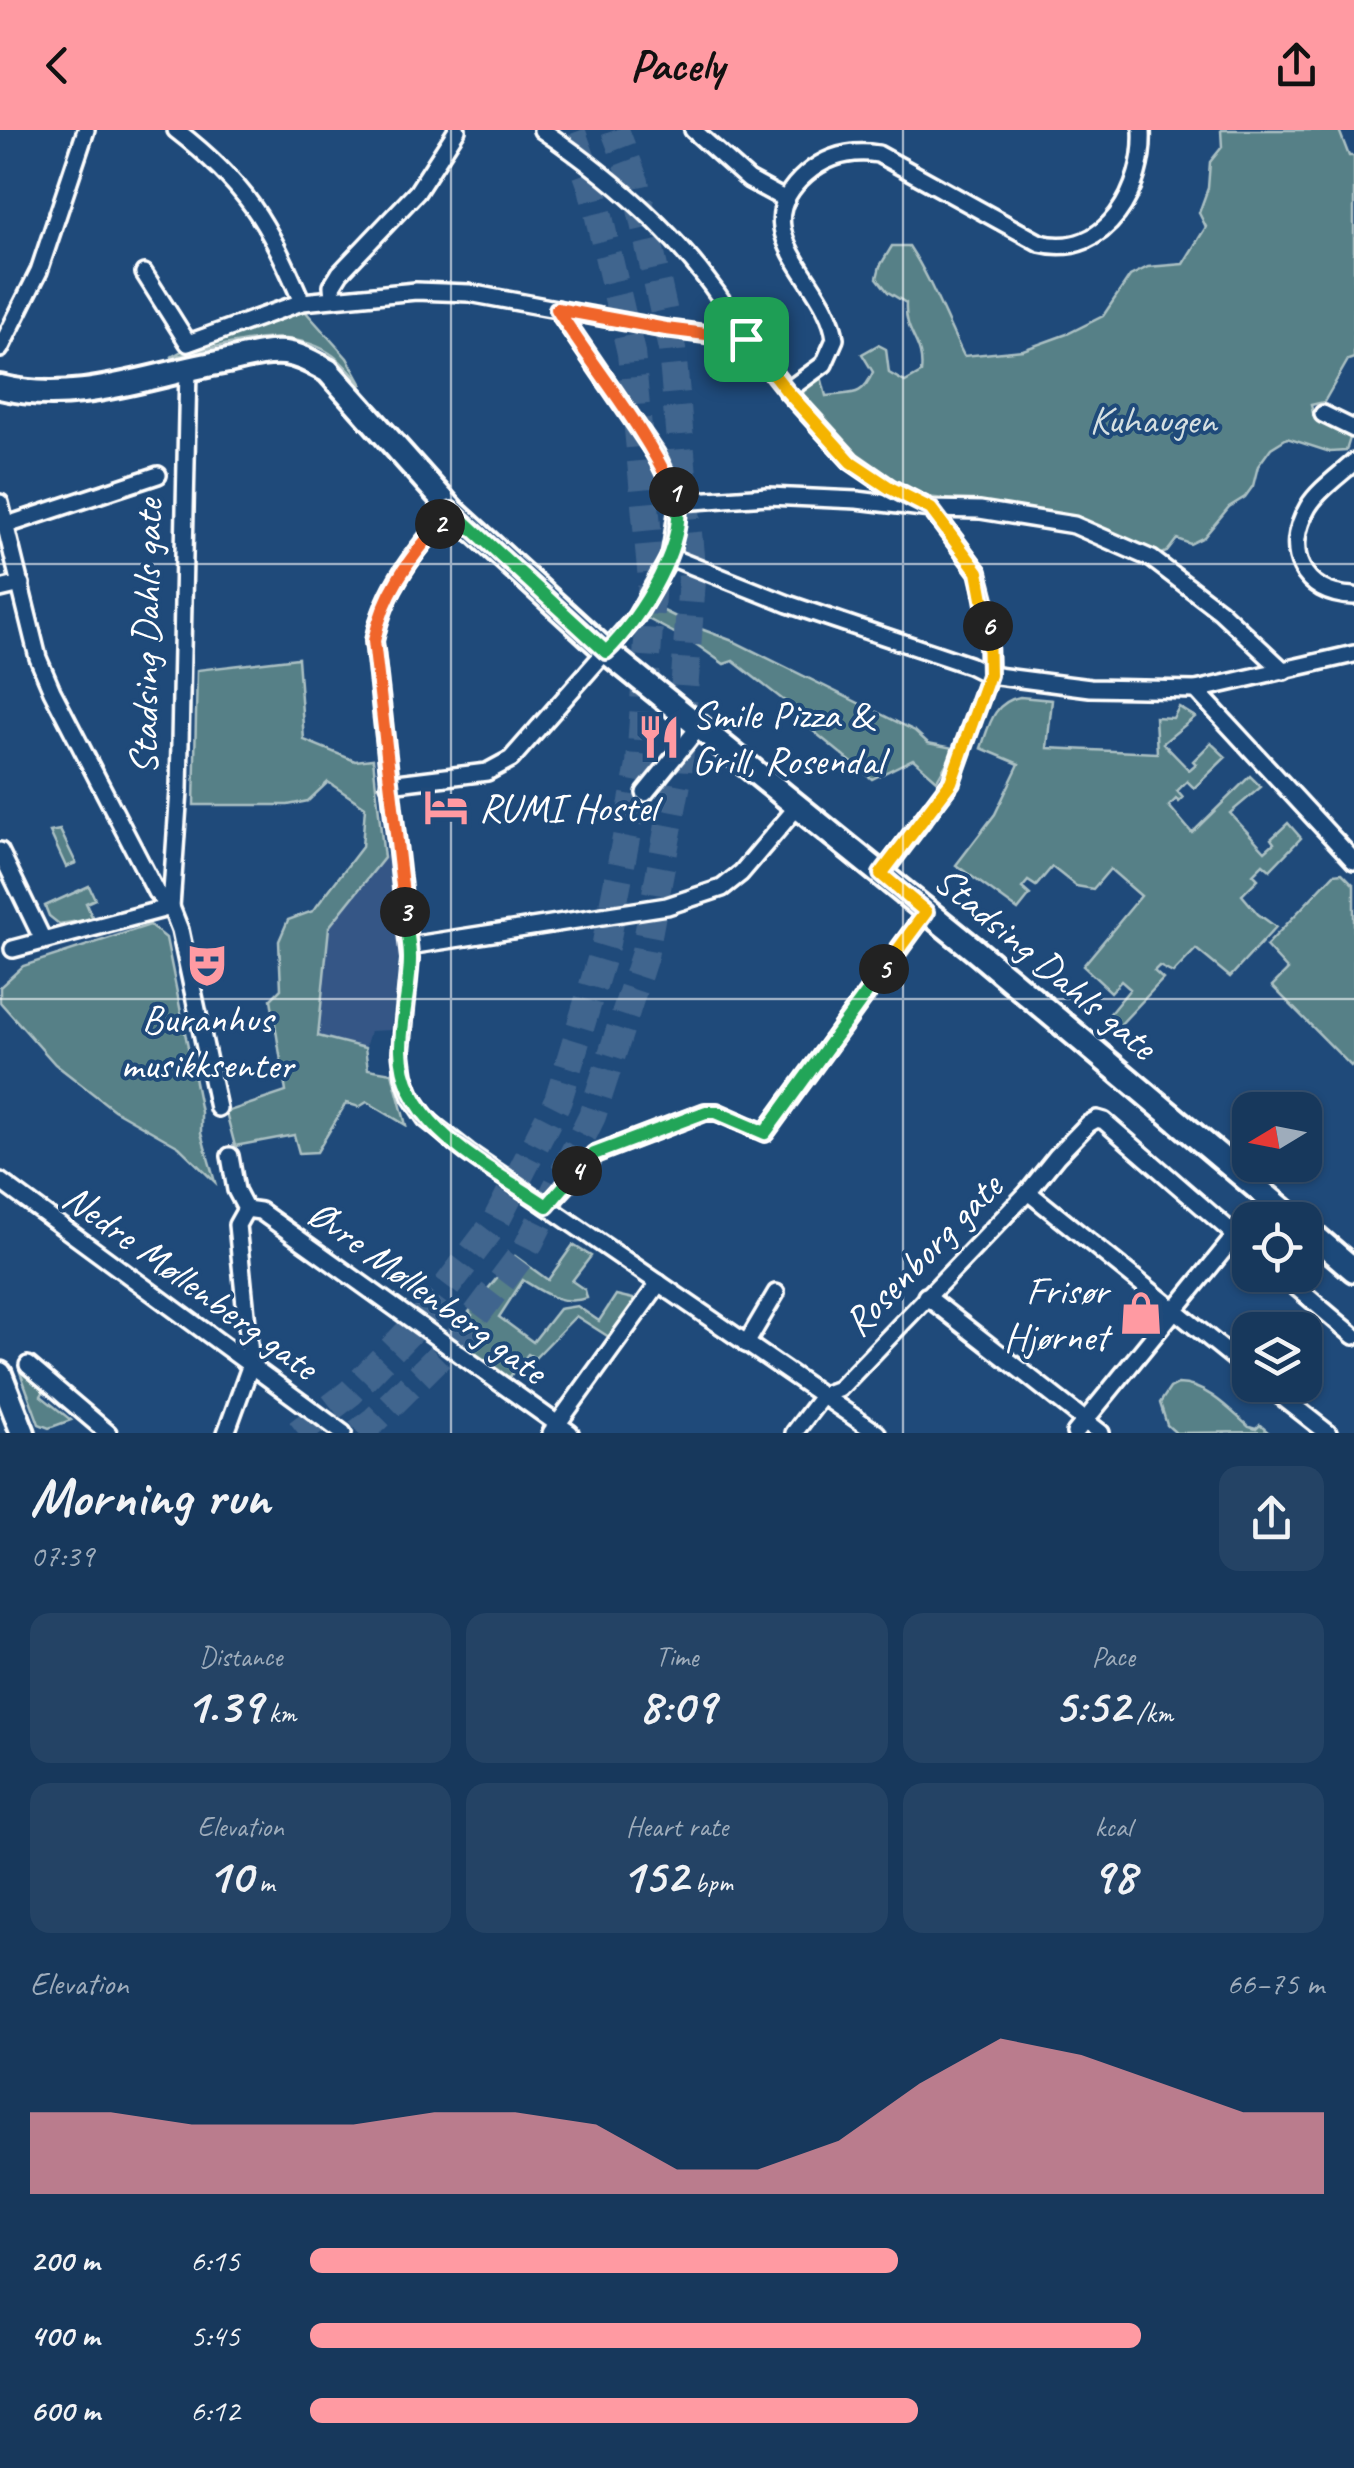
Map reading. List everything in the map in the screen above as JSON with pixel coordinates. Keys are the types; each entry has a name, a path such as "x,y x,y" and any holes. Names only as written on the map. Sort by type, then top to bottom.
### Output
{"main road":[{"name":"Stadsing Dahls gate","path":"0,387 28,393 81,394 188,368 285,353 328,371 452,510 606,652 881,874 1273,1202"},
{"path":"1322,1243 1354,1270"},
{"path":"0,1374 23,1433"}],"street":[{"path":"0,349 39,271 86,130"},
{"path":"176,130 204,151 248,197 269,228 302,302"},
{"path":"333,297 332,286 340,273 416,192 456,130"},
{"path":"542,130 590,162 669,234 725,302 746,339 786,390 851,462 931,509 978,572 987,607 989,675 951,782 881,874"},
{"path":"693,130 748,180 786,200"},
{"path":"786,390 824,364 835,339 834,326 783,234 786,200 796,183 813,168 833,157 858,151 878,154 1040,243 1074,244 1094,238 1112,224 1124,204 1140,163 1142,130"},
{"path":"144,273 188,344 302,302 416,292 469,293 666,329 746,339"},
{"path":"389,784 501,767 636,617 670,557 679,502 656,454 557,309"},
{"name":"Stadsing Dahls gate","path":"171,907 180,752 188,368"},
{"path":"1323,414 1354,428"},
{"path":"1354,462 1309,504 1296,536 1297,557 1306,577 1332,596 1354,596"},
{"path":"7,525 158,475"},
{"path":"679,502 768,496 857,500 980,510 1074,525 1152,559 1220,611 1284,670"},
{"path":"0,504 38,658 156,892 171,907 180,930 218,1108"},
{"path":"452,510 406,564 376,626 373,658 409,946 401,1052 411,1096 426,1118 547,1206 877,1433"},
{"path":"670,557 788,604 989,675 1090,688 1196,690 1354,654"},
{"path":"0,589 21,584"},
{"path":"1196,690 1352,853"},
{"path":"645,793 699,727"},
{"path":"409,946 668,906 722,888 741,874 797,807"},
{"path":"0,851 43,940"},
{"path":"13,949 171,907"},
{"path":"547,1206 594,1154 706,1112 716,1112 765,1133 926,912"},
{"name":"Rosenborg gate","path":"794,1433 823,1395 839,1389 1088,1124 1097,1119 1232,1233"},
{"path":"226,1433 251,1364 238,1225 246,1209 236,1190 230,1156"},
{"name":"Nedre Møllenberg gate","path":"0,1181 344,1433"},
{"path":"1028,1192 1232,1357"},
{"name":"Øvre Møllenberg gate","path":"246,1209 260,1211 560,1430"},
{"path":"1080,1427 1232,1240"},
{"path":"560,1430 659,1283"},
{"path":"1302,1292 1354,1336"},
{"path":"746,1344 776,1293"},
{"path":"926,1296 1080,1427 1101,1433"},
{"path":"28,1365 108,1433"},
{"path":"1289,1402 1328,1433"}],"shaded area":[{"path":"388,853 399,947 392,1030 370,1031 365,1048 318,1036 329,927"}],"green space":[{"name":"Kuhaugen","path":"1221,130 1339,130 1349,156 1354,156 1354,358 1348,360 1324,402 1311,405 1313,413 1350,438 1346,451 1330,452 1287,438 1271,448 1258,466 1253,486 1245,497 1229,507 1204,537 1190,544 1177,539 1167,552 1156,556 1079,520 1019,507 917,496 855,458 802,397 805,387 817,377 822,380 826,396 860,390 873,372 862,354 878,345 886,349 889,373 905,382 921,373 920,353 908,323 906,303 888,292 877,278 892,246 909,246 964,356 1023,350 1103,316 1130,276 1148,267 1183,264 1206,227 1199,213 1208,188 1210,162 1222,147"},
{"path":"305,311 347,358 362,385 328,352 291,340 250,340 171,357 189,347 201,347"},
{"path":"651,605 915,731 928,743 953,748 953,752 937,780 913,759 872,779 812,730 814,720 733,661 724,664 646,618"},
{"path":"298,658 304,740 355,761 373,759 384,858 329,927 318,1036 365,1048 368,1069 392,1073 406,1125 367,1102 359,1107 346,1103 317,1152 299,1153 294,1135 235,1146 226,1112 286,1092 271,999 281,989 279,941 288,920 313,911 362,847 365,807 328,782 308,801 288,805 194,805 197,670"},
{"path":"1020,697 1052,700 1047,748 1157,753 1155,717 1173,718 1179,707 1195,717 1163,743 1189,770 1211,743 1226,757 1194,788 1187,781 1177,791 1183,798 1169,806 1192,833 1250,776 1261,787 1230,813 1265,851 1288,823 1301,838 1270,870 1263,864 1253,874 1258,879 1242,895 1276,927 1230,977 1196,949 1173,973 1159,966 1154,971 1163,979 1118,1027 1107,1017 1130,989 1121,981 1111,992 1083,966 1141,896 1110,869 1093,889 1076,886 1052,867 1036,886 1028,881 1022,888 1030,895 1018,910 956,865 995,814 1019,764 981,748 998,710"},
{"path":"60,830 76,863 66,867 50,832"},
{"path":"1342,873 1354,885 1351,1066 1272,986 1288,970 1266,946 1334,874"},
{"path":"89,886 95,899 86,903 93,919 59,924 49,916 45,906"},
{"path":"150,925 166,938 201,1112 201,1133 215,1182 179,1147 114,1110 55,1064 0,1002 0,987 23,966"},
{"path":"573,1245 591,1256 572,1281 585,1290 587,1298 561,1299 523,1280 499,1317 533,1342 559,1309 577,1306 599,1321 616,1295 646,1302 617,1342 576,1316 535,1358 528,1354 503,1385 449,1346 472,1315 469,1312 515,1256 548,1280"},
{"path":"23,1370 46,1387 41,1396 71,1420 49,1428 39,1424 20,1372"},
{"path":"1178,1384 1208,1393 1249,1427 1256,1429 1260,1425 1268,1432 1176,1433 1167,1425 1160,1403 1170,1388"}],"tunnel":[{"path":"298,1433 350,1393 426,1314 495,1223 558,1100 606,943 640,765 652,580 631,353 592,187 571,130"},
{"path":"358,1433 462,1334 527,1248 592,1116 644,956 678,778 692,579 672,349 635,182 615,130"}],"place":[{"name":"Smile Pizza & Grill, Rosendal","path":"659,737"},
{"name":"RUMI Hostel","path":"446,807"},
{"name":"Buranhus musikksenter","path":"207,965"},
{"name":"Frisør Hjørnet","path":"1141,1313"}],"route":[{"path":"557,309 746,339 851,462 931,509 953,535 978,572 987,607 989,675 951,782 881,874 926,912 765,1133 716,1112 706,1112 594,1154 547,1206 426,1118 411,1096 404,1076 401,1052 410,959 373,658 376,626 406,564 452,510 606,652 636,617 670,557 679,502 656,454 557,309"}]}
